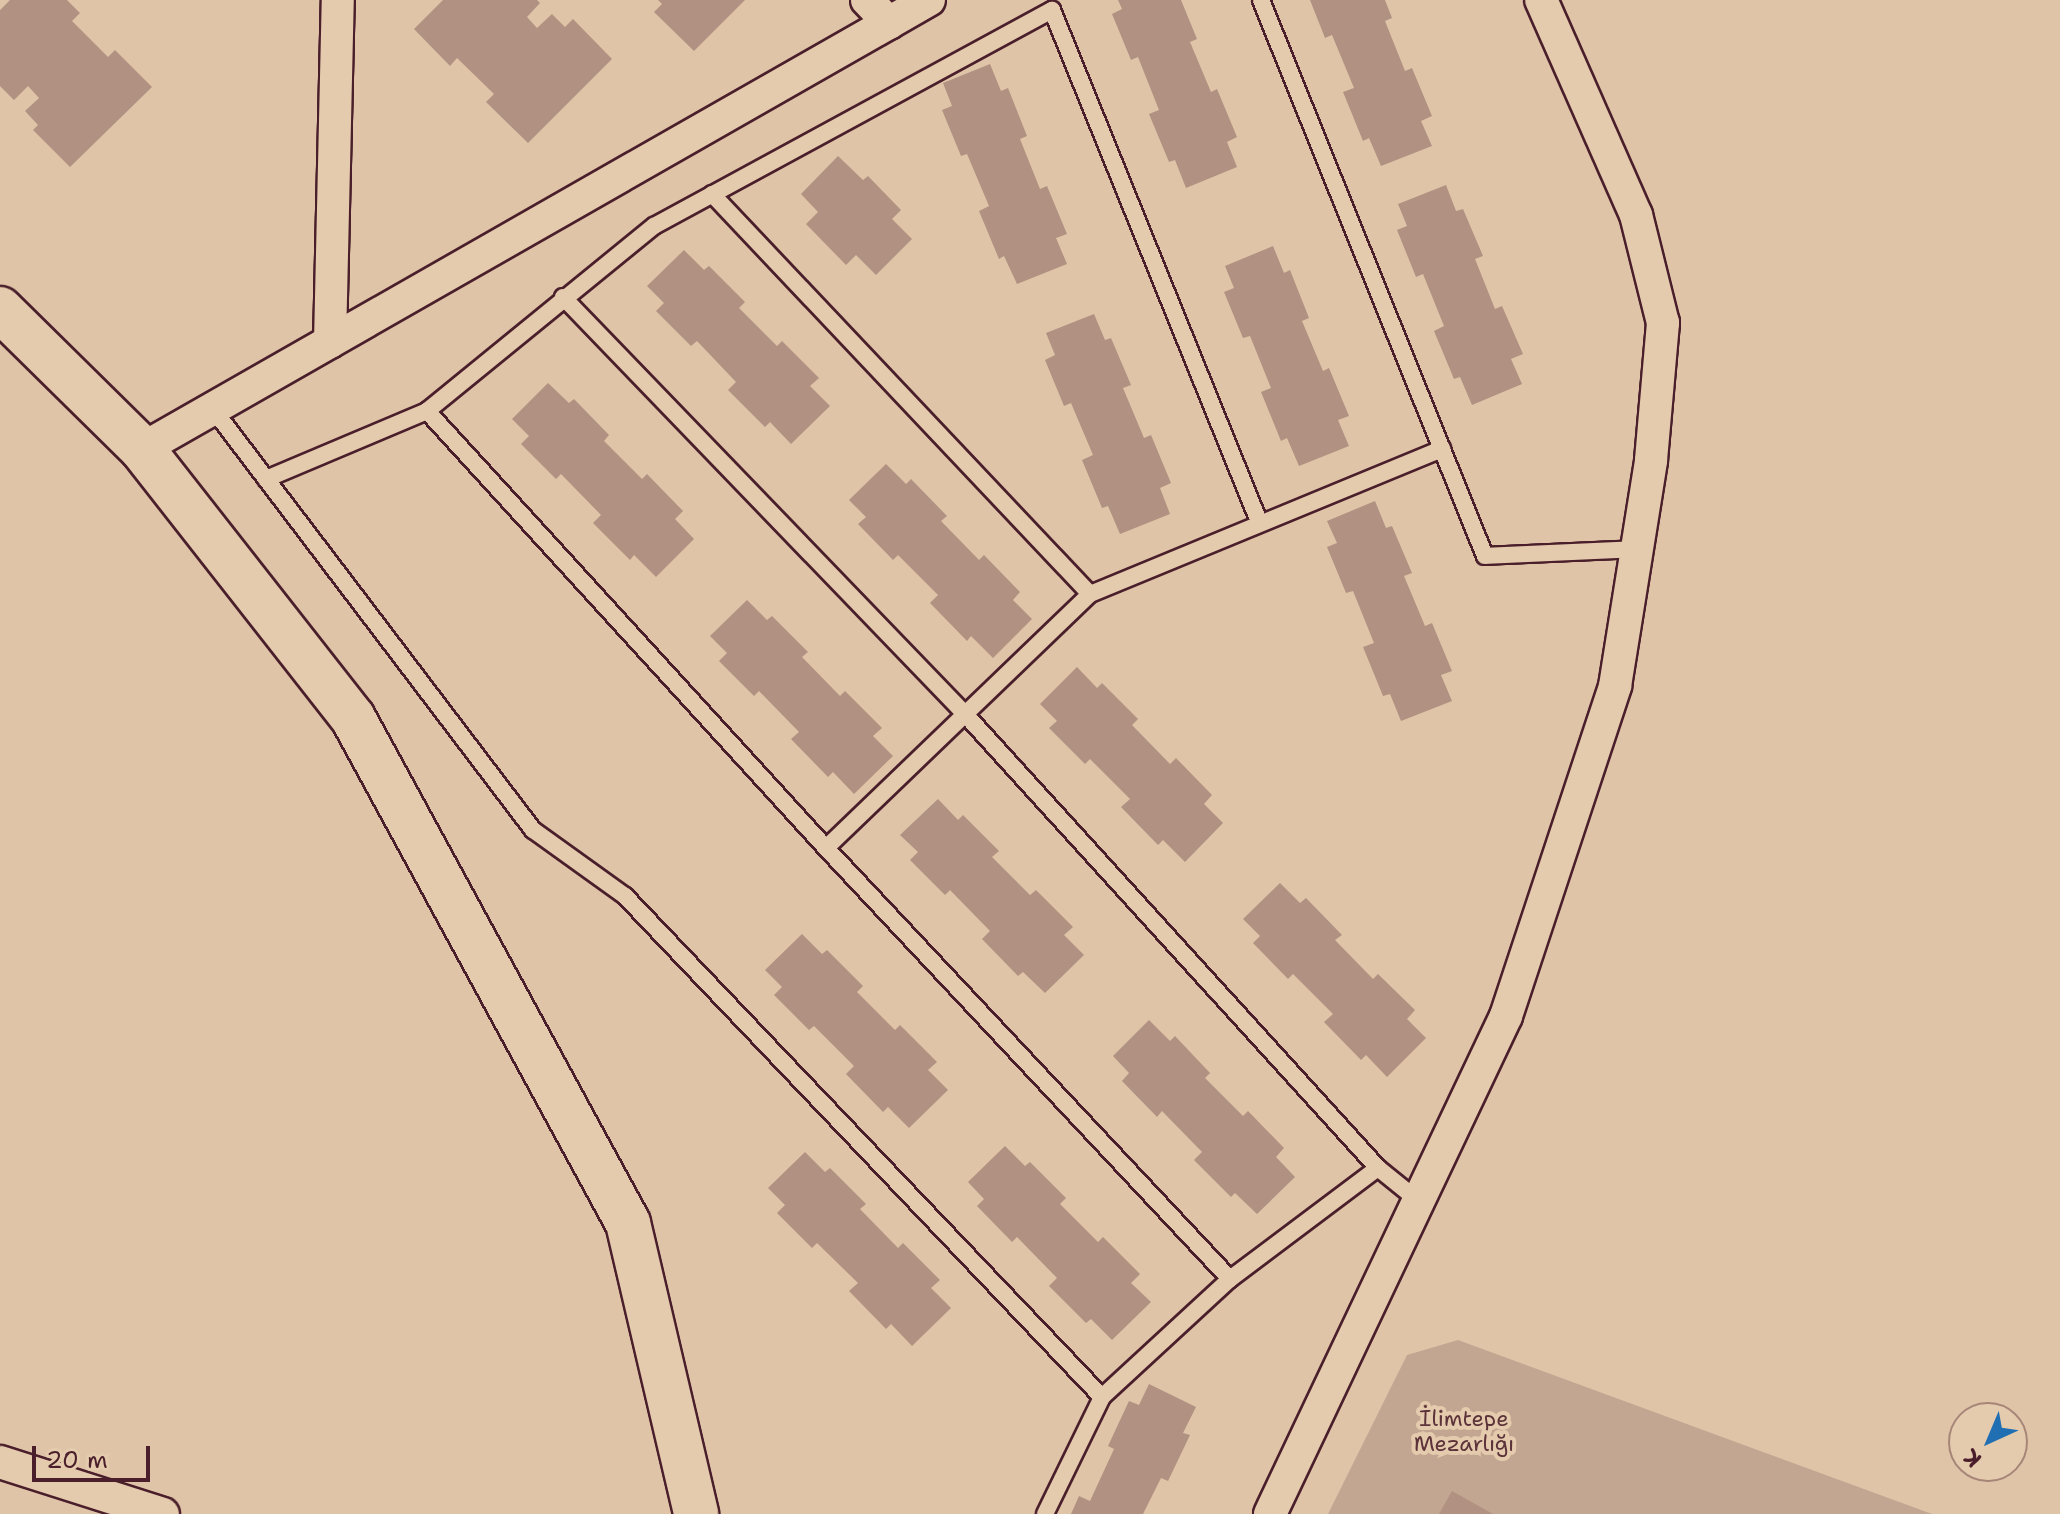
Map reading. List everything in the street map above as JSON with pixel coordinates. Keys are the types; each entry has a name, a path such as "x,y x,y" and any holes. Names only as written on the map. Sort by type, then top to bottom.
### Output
{"main road":[{"path":"0,309 142,449 353,718 628,1223 696,1514"}],"street":[{"path":"330,342 338,0"},
{"path":"142,449 330,342 878,11 929,0"},
{"path":"1270,1514 1506,1016 1615,686 1651,460 1663,323 1636,215 1541,0"},
{"path":"0,1462 163,1514"}],"lane":[{"path":"1261,0 1485,556 1637,549"},
{"path":"266,479 427,411 563,297 654,226 1052,10 1260,524"},
{"path":"712,194 1090,594"},
{"path":"563,297 965,714 1378,1168 1420,1202"},
{"path":"213,409 533,830 625,896 1102,1397"},
{"path":"427,411 826,848 1230,1279"},
{"path":"826,848 1090,594 1442,449"},
{"path":"1045,1514 1102,1397 1230,1279 1378,1168"}],"green space":[{"name":"İlimtepe Mezarlığı","path":"1458,1340 1932,1514 1328,1514 1407,1355"}],"building":[{"path":"10,0 67,0 80,13 72,21 108,57 115,50 152,87 70,167 33,130 38,125 25,111 39,98 28,86 14,100 0,86 0,10"},
{"path":"443,0 537,0 540,3 527,17 537,28 552,14 565,27 573,19 612,59 528,143 486,102 494,94 457,58 450,66 414,29"},
{"path":"658,0 745,0 694,51 654,12 662,4"},
{"path":"1118,0 1181,0 1197,39 1190,42 1211,92 1217,89 1237,137 1227,142 1237,167 1186,188 1175,160 1169,162 1149,114 1159,110 1138,57 1131,60 1112,14 1122,9"},
{"path":"1310,0 1385,0 1392,18 1385,21 1405,71 1412,68 1432,116 1421,121 1432,146 1381,166 1369,138 1363,141 1343,92 1354,88 1332,35 1325,38"},
{"path":"990,64 1001,91 1008,88 1027,136 1020,139 1040,189 1047,186 1067,234 1056,238 1067,264 1017,284 1004,256 999,259 979,211 989,206 967,154 961,156 942,110 952,106 943,83"},
{"path":"838,156 863,180 868,176 901,210 892,219 912,239 876,275 856,255 846,265 806,224 818,212 801,194"},
{"path":"1446,185 1456,211 1463,209 1483,256 1475,259 1495,309 1502,306 1523,354 1511,359 1522,384 1472,405 1460,377 1454,379 1434,331 1444,326 1423,274 1416,277 1397,230 1407,226 1398,204"},
{"path":"1273,246 1284,273 1290,270 1309,318 1302,321 1323,371 1329,368 1349,416 1338,420 1349,446 1299,466 1287,438 1281,441 1261,392 1271,388 1250,336 1243,338 1224,292 1234,288 1225,266"},
{"path":"684,250 704,270 709,266 745,302 739,308 777,346 782,341 819,378 810,386 830,406 791,444 770,422 765,427 728,390 736,382 697,341 691,346 656,311 664,303 647,286"},
{"path":"1094,314 1105,340 1111,338 1131,385 1123,388 1144,438 1151,435 1171,483 1160,488 1170,514 1120,534 1108,506 1102,508 1082,460 1093,455 1071,403 1064,406 1045,360 1055,355 1046,333"},
{"path":"548,383 569,403 574,399 609,435 604,441 642,479 647,474 683,511 675,519 694,539 656,577 634,555 630,560 593,523 601,515 561,474 556,479 521,444 529,436 512,419"},
{"path":"886,464 906,484 911,479 947,516 941,521 979,560 984,555 1020,592 1013,600 1032,619 993,658 971,636 967,641 930,603 938,595 898,555 893,560 858,524 866,517 849,500"},
{"path":"1375,501 1386,528 1392,526 1412,573 1404,576 1425,626 1432,623 1452,671 1441,675 1452,701 1401,721 1390,694 1383,696 1363,647 1374,643 1353,591 1346,593 1327,547 1337,543 1327,521"},
{"path":"747,600 767,620 772,616 808,652 802,657 840,696 845,691 882,728 873,736 893,756 854,794 833,772 828,777 791,739 799,732 759,691 754,696 719,661 727,653 710,636"},
{"path":"1077,667 1097,688 1102,683 1138,719 1132,725 1170,764 1176,758 1212,795 1204,804 1223,823 1185,862 1163,840 1158,845 1121,807 1130,799 1090,759 1085,764 1049,728 1057,721 1040,704"},
{"path":"938,799 958,820 963,815 999,851 992,857 1030,895 1036,890 1073,927 1064,935 1084,955 1045,993 1023,972 1018,976 982,939 990,931 950,890 945,895 910,860 918,852 900,835"},
{"path":"1280,883 1300,903 1306,898 1342,935 1335,940 1373,979 1378,974 1415,1010 1407,1019 1426,1038 1387,1077 1366,1055 1361,1060 1324,1022 1333,1014 1293,974 1288,979 1253,943 1260,936 1243,919"},
{"path":"802,934 822,954 827,950 863,986 857,992 895,1030 900,1025 937,1062 928,1070 948,1090 909,1128 888,1107 883,1112 846,1074 854,1066 814,1026 809,1030 774,995 782,987 765,970"},
{"path":"1149,1020 1170,1041 1175,1036 1210,1073 1205,1078 1243,1116 1248,1111 1284,1148 1276,1157 1295,1177 1257,1214 1235,1193 1231,1197 1194,1160 1202,1152 1162,1111 1157,1117 1122,1081 1129,1073 1113,1056"},
{"path":"1005,1146 1025,1166 1030,1162 1066,1198 1060,1204 1098,1242 1103,1237 1140,1274 1131,1283 1151,1302 1112,1340 1091,1319 1086,1323 1049,1286 1057,1278 1017,1237 1012,1242 977,1206 984,1199 968,1182"},
{"path":"805,1152 825,1172 830,1168 866,1204 860,1209 898,1248 903,1243 940,1280 931,1288 951,1308 912,1346 891,1324 886,1329 849,1291 858,1283 817,1243 812,1248 777,1213 785,1205 768,1188"},
{"path":"1149,1384 1196,1407 1183,1433 1190,1435 1168,1481 1161,1478 1143,1514 1071,1514 1079,1496 1090,1501 1114,1449 1108,1446 1129,1401 1139,1405"},
{"path":"1452,1491 1493,1514 1439,1514"}]}
